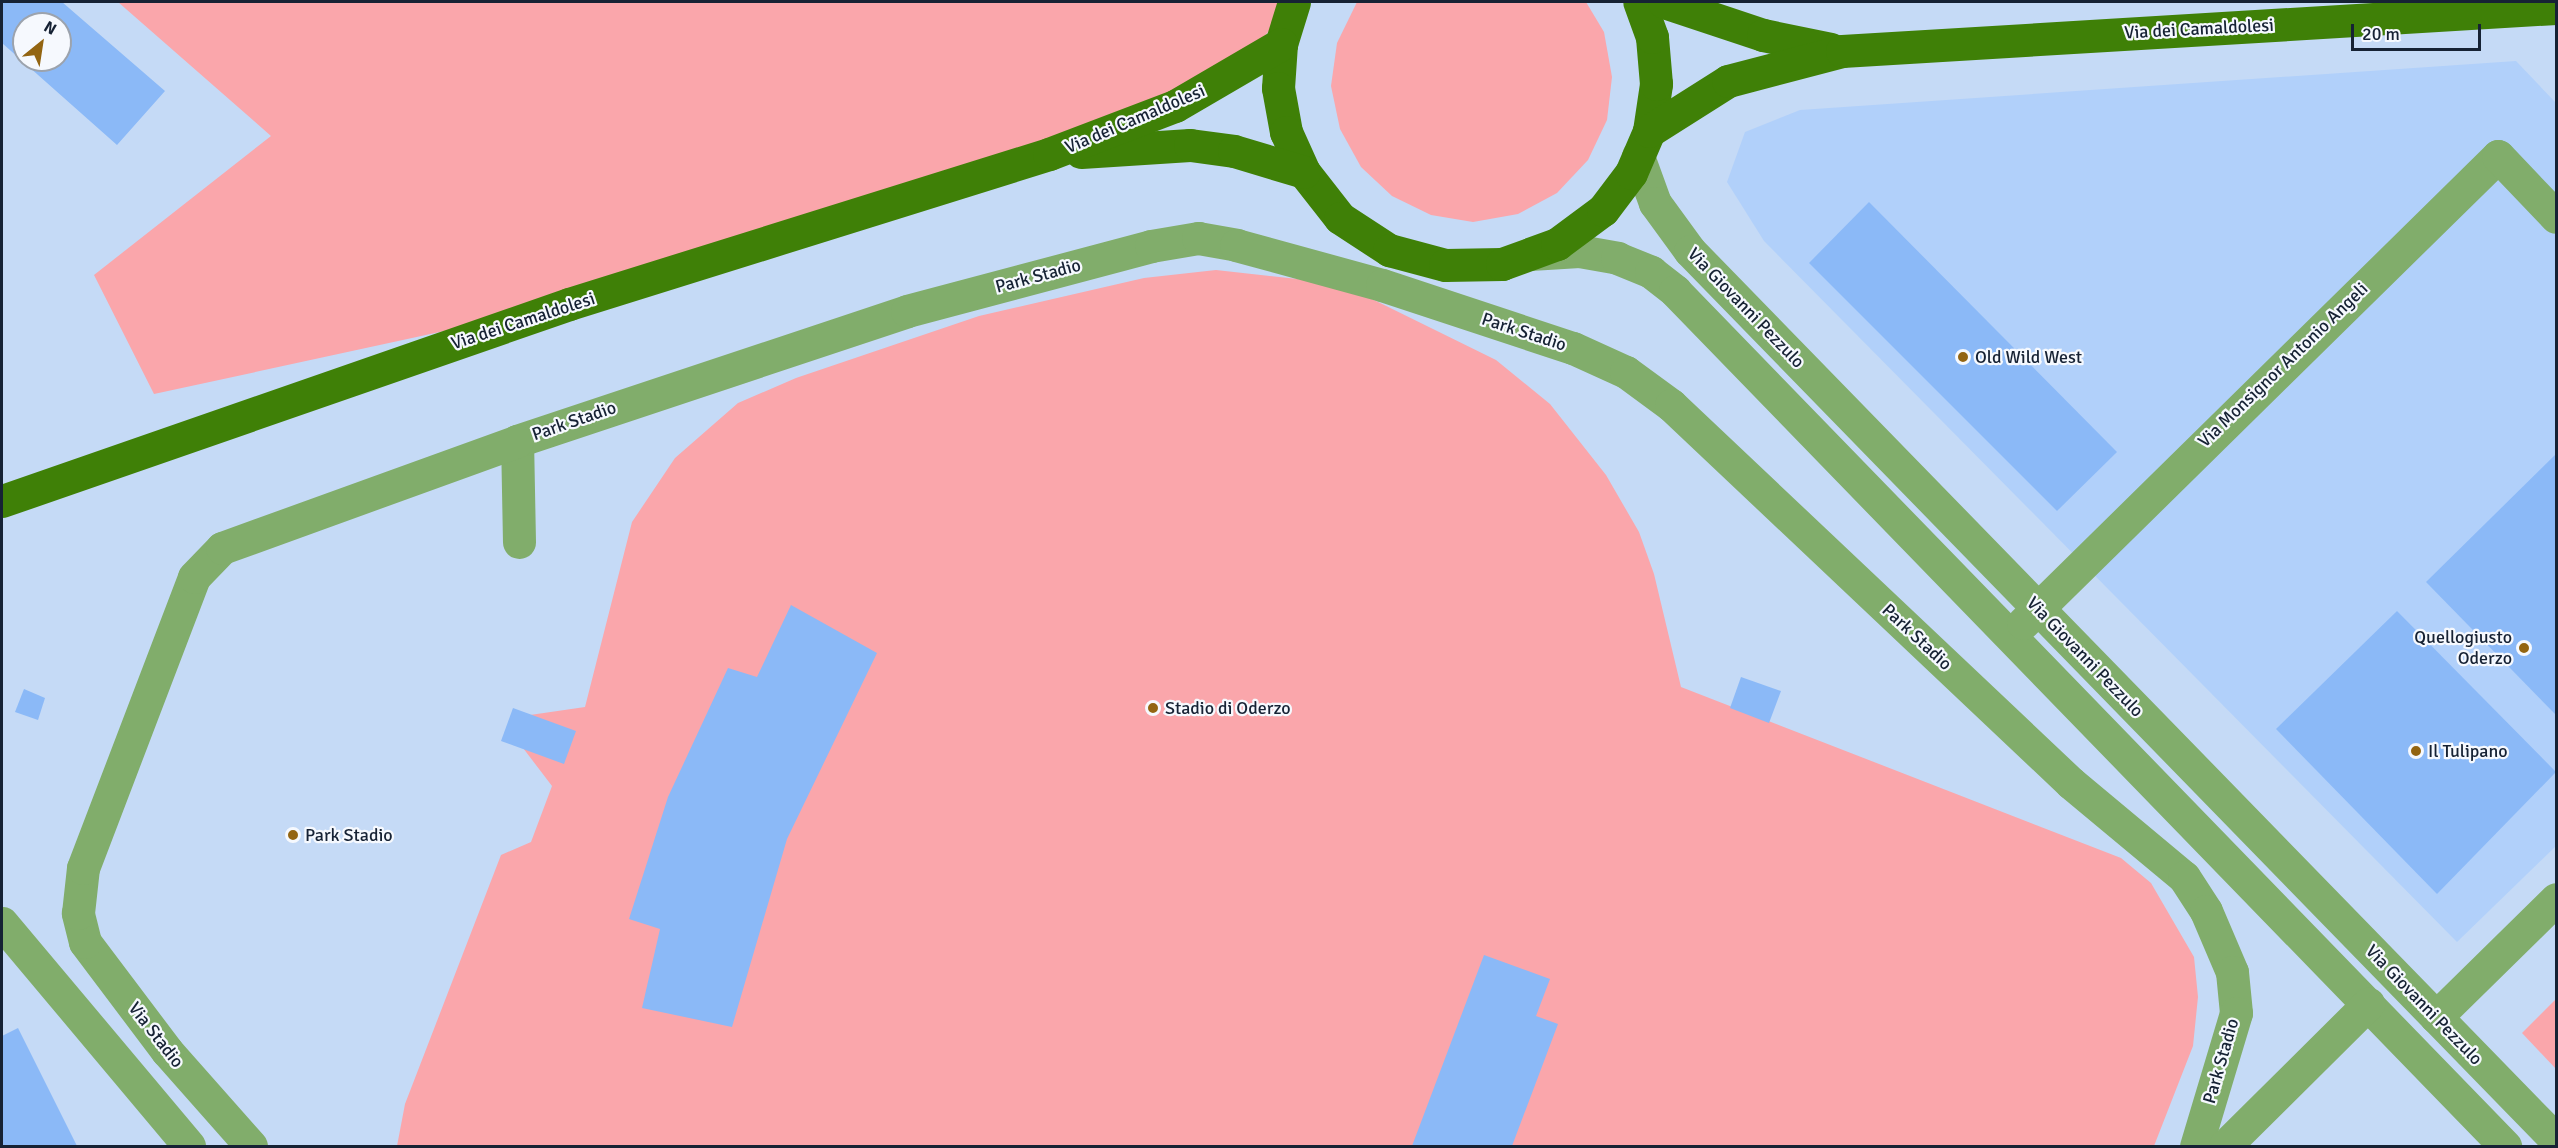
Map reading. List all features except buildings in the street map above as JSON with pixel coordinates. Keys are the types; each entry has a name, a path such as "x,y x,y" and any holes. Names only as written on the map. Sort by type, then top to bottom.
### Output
{"main road":[{"path":"1294,2 1281,44 1278,88 1286,132 1304,172 1340,218 1389,250 1445,265 1503,264 1557,244 1603,210 1644,144 1656,84 1652,37 1640,2"},
{"name":"Via dei Camaldolesi","path":"1664,2 1763,35 1842,51"},
{"name":"Via dei Camaldolesi","path":"1644,144 1728,81 1842,51 2510,6 2556,8"},
{"name":"Via dei Camaldolesi","path":"2,501 569,304 1049,154 1175,106 1281,44"},
{"name":"Via dei Camaldolesi","path":"1049,154 1190,145 1234,151 1304,172"}],"street":[{"name":"Via Giovanni Pezzulo","path":"1644,144 1655,203 1690,251 2556,1140"},
{"name":"Via Monsignor Antonio Angeli","path":"2011,635 2498,156 2556,217"},
{"name":"Park Stadio","path":"519,542 517,441 908,311 1198,238 1382,285 1573,348 1626,372 1671,405 2071,783 2184,877 2206,911 2232,972 2236,1013 2196,1146"},
{"path":"1530,254 1580,251 1617,258 1651,272 1675,291 2505,1146"},
{"name":"Via Stadio","path":"251,1146 166,1052 92,951 78,913 83,868 194,577 222,548 517,441"},
{"path":"2436,1017 2556,899"},
{"path":"2,922 189,1146"},
{"path":"2225,1146 2368,1004"}],"shaded area":[{"path":"118,2 1294,2 1229,77 569,304 154,394 94,275 271,136"},
{"path":"1357,2 1586,2 1604,32 1612,77 1607,120 1588,160 1557,193 1518,214 1473,222 1431,215 1392,196 1361,167 1340,129 1331,86 1337,43"},
{"path":"2516,61 2556,103 2556,846 2457,942 1764,241 1727,182 1745,132 1800,110"},
{"name":"Stadio di Oderzo","path":"1216,270 1316,281 1370,298 1496,360 1550,404 1606,475 1639,532 1654,574 1681,687 2121,858 2151,883 2194,957 2198,997 2193,1046 2154,1146 397,1146 405,1104 501,855 531,842 552,786 523,748 530,715 585,707 632,522 675,458 738,403 796,378 979,316 1144,278"},
{"path":"2556,999 2556,1069 2522,1033"}],"place":[{"name":"Old Wild West","path":"1963,357"},
{"name":"Quellogiusto Oderzo","path":"2524,648"},
{"name":"Stadio di Oderzo","path":"1153,708"},
{"name":"Il Tulipano","path":"2416,751"},
{"name":"Park Stadio","path":"293,835"}]}
